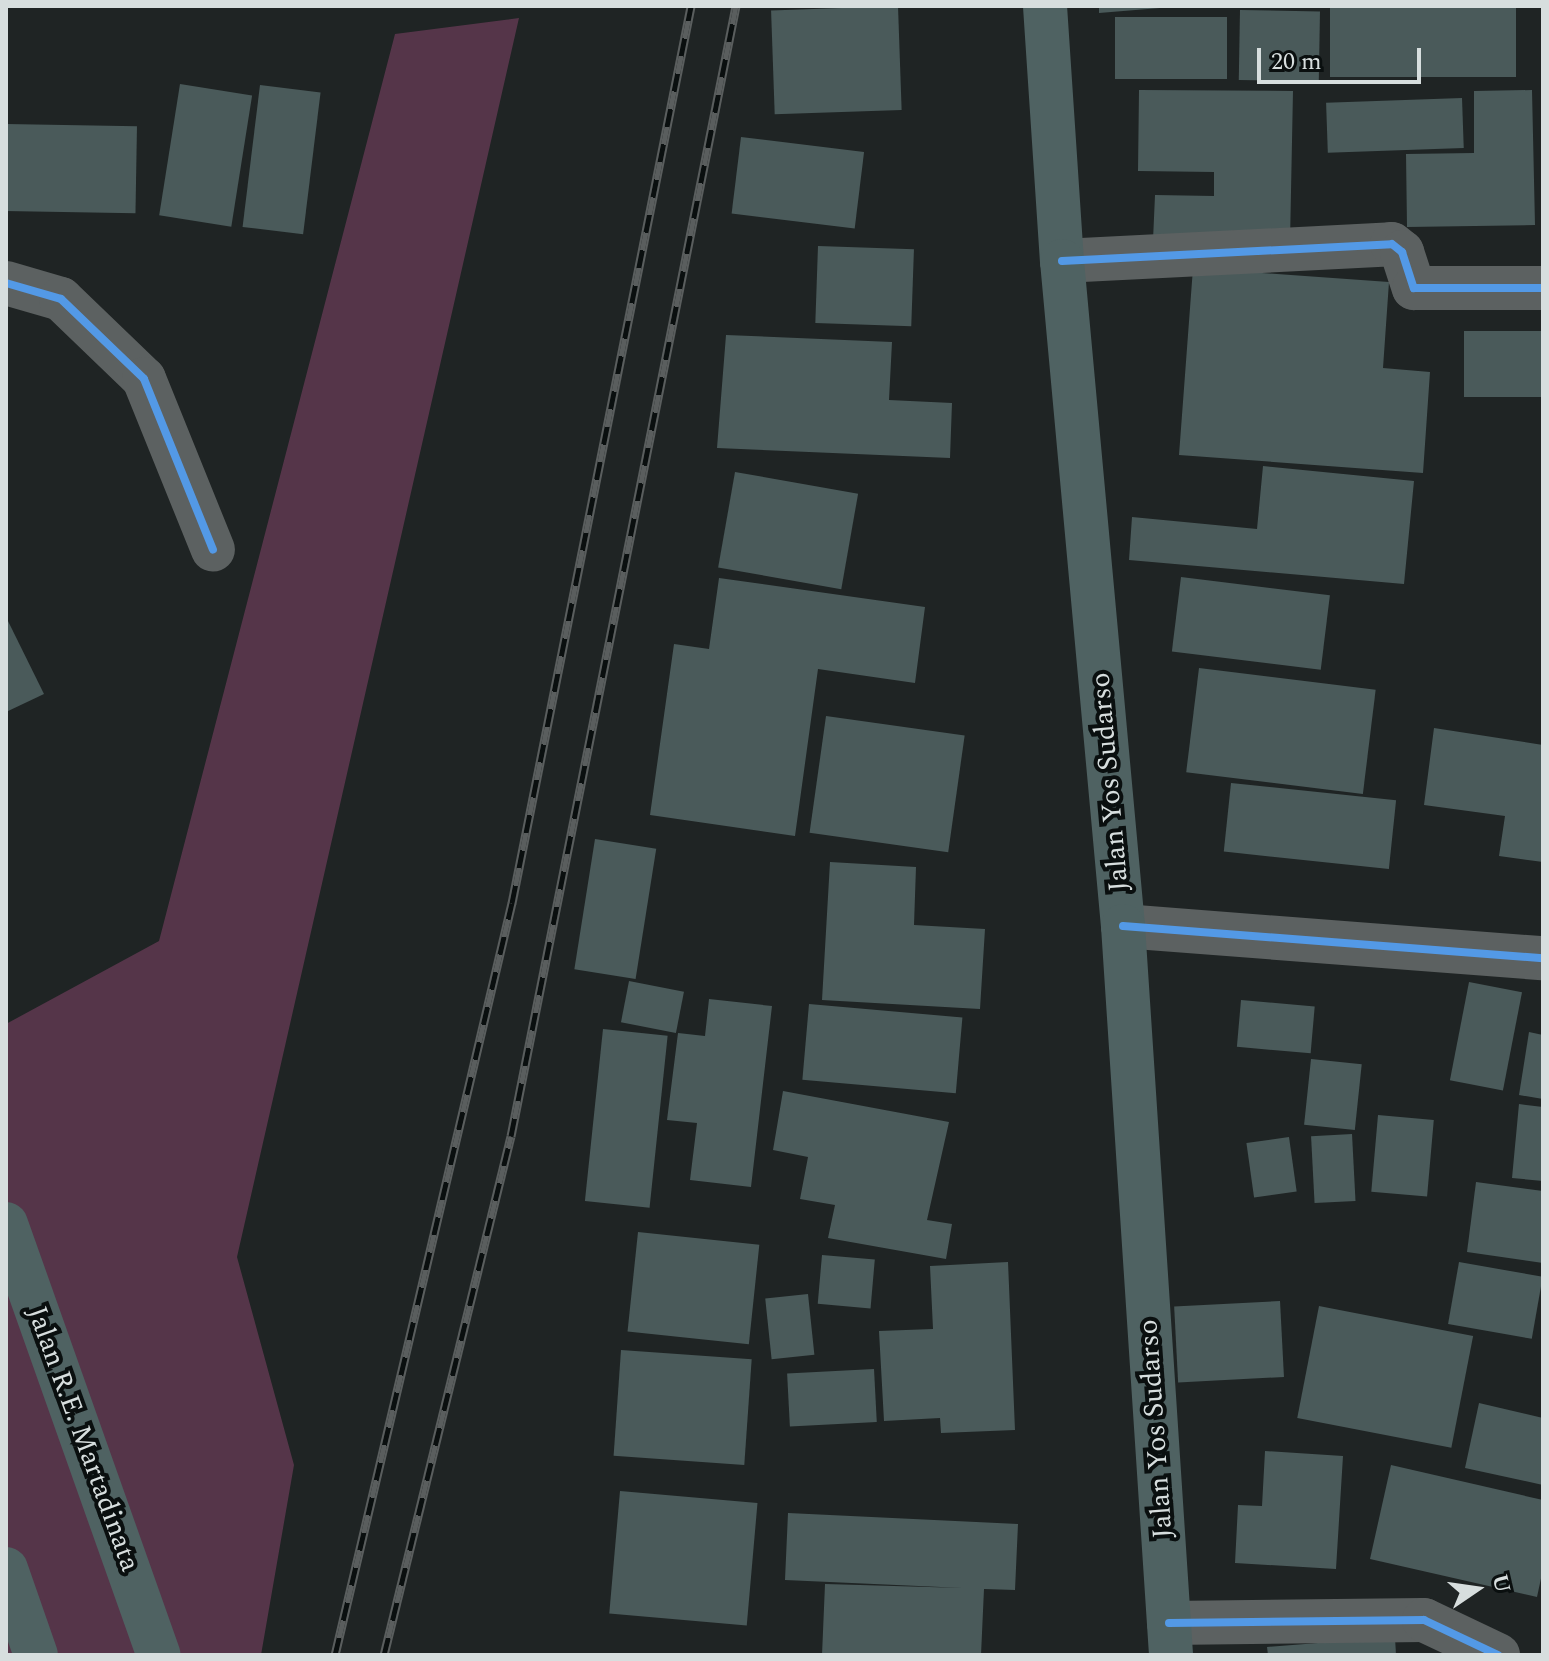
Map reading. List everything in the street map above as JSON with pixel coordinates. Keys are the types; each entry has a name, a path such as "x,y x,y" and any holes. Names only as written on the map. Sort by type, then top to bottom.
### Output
{"highway":[{"name":"Jalan Yos Sudarso","path":"1045,6 1062,261 1123,926 1170,1639"},
{"name":"Jalan R.E. Martadinata","path":"6,1224 159,1655"},
{"path":"6,1569 36,1655"}],"street":[{"path":"1062,261 1392,244 1402,252 1414,288 1543,288"},
{"path":"6,283 61,299 144,379 213,550"},
{"path":"1123,926 1543,958"},
{"path":"1170,1639 1424,1620 1498,1655"}],"shaded area":[{"path":"519,18 237,1257 294,1465 261,1655 6,1655 6,1024 159,941 395,34"}],"building":[{"path":"898,6 902,110 775,114 771,10"},
{"path":"1099,6 1160,6 1160,8 1099,13"},
{"path":"1330,6 1516,6 1516,77 1330,77"},
{"path":"1240,10 1320,11 1319,81 1239,80"},
{"path":"1115,17 1227,17 1227,79 1115,79"},
{"path":"180,84 252,95 231,227 159,215"},
{"path":"260,85 321,92 303,234 243,227"},
{"path":"1139,90 1293,91 1290,242 1153,240 1155,195 1214,196 1214,172 1138,171"},
{"path":"1532,90 1535,225 1407,227 1406,154 1474,153 1474,91"},
{"path":"1462,98 1464,148 1328,153 1326,103"},
{"path":"6,124 137,126 135,213 6,211"},
{"path":"741,137 864,152 855,229 732,213"},
{"path":"818,246 914,249 911,326 815,323"},
{"path":"1193,268 1389,282 1383,368 1430,372 1423,473 1179,455"},
{"path":"1464,331 1543,331 1543,397 1464,397"},
{"path":"726,335 892,342 889,400 952,403 950,458 717,448"},
{"path":"1263,466 1414,481 1404,584 1129,560 1132,517 1257,529"},
{"path":"735,472 858,494 841,589 718,568"},
{"path":"1181,577 1330,595 1321,670 1172,651"},
{"path":"719,578 925,607 915,683 818,669 795,836 650,815 674,644 709,649"},
{"path":"6,617 44,694 6,712"},
{"path":"1199,668 1376,690 1363,794 1186,772"},
{"path":"826,716 965,735 948,852 810,833"},
{"path":"1434,728 1543,745 1543,862 1499,856 1505,816 1424,805"},
{"path":"1231,783 1396,800 1389,869 1224,852"},
{"path":"595,839 656,849 636,979 574,969"},
{"path":"830,862 916,867 914,925 985,929 980,1009 822,1000"},
{"path":"629,981 684,992 676,1033 621,1022"},
{"path":"1469,982 1522,992 1503,1090 1450,1080"},
{"path":"709,999 772,1006 751,1187 690,1180 697,1123 667,1120 678,1033 705,1036"},
{"path":"1241,1000 1315,1006 1311,1053 1237,1047"},
{"path":"809,1004 962,1017 956,1093 802,1080"},
{"path":"603,1029 668,1036 650,1208 585,1201"},
{"path":"1529,1032 1543,1035 1543,1099 1519,1095"},
{"path":"1311,1059 1362,1064 1355,1130 1304,1125"},
{"path":"783,1091 949,1122 927,1220 952,1224 946,1259 828,1238 835,1205 800,1199 808,1157 773,1150"},
{"path":"1519,1104 1543,1107 1543,1181 1512,1178"},
{"path":"1378,1115 1434,1120 1427,1197 1371,1192"},
{"path":"1352,1134 1356,1201 1315,1203 1311,1136"},
{"path":"1289,1137 1297,1191 1254,1197 1246,1143"},
{"path":"1476,1182 1543,1191 1543,1263 1467,1252"},
{"path":"638,1232 759,1245 749,1344 628,1331"},
{"path":"822,1255 875,1260 871,1308 818,1304"},
{"path":"1008,1262 1015,1430 941,1433 940,1418 884,1421 879,1331 933,1329 930,1266"},
{"path":"1459,1262 1543,1277 1532,1339 1448,1324"},
{"path":"808,1294 814,1355 772,1359 765,1298"},
{"path":"1280,1301 1284,1377 1178,1382 1174,1307"},
{"path":"1319,1306 1473,1336 1451,1448 1297,1418"},
{"path":"621,1350 752,1359 744,1465 614,1456"},
{"path":"874,1369 877,1422 790,1426 787,1374"},
{"path":"1479,1403 1543,1418 1543,1485 1465,1468"},
{"path":"1265,1451 1343,1456 1336,1569 1235,1563 1238,1505 1262,1506"},
{"path":"1391,1465 1543,1500 1543,1569 1537,1597 1370,1559"},
{"path":"620,1491 757,1503 747,1626 609,1614"},
{"path":"788,1513 1018,1524 1015,1590 984,1589 981,1655 822,1655 825,1584 963,1588 785,1580"},
{"path":"1395,1637 1396,1655 1268,1655 1267,1647"}],"railway":[{"path":"335,1655 512,903 691,6"},
{"path":"384,1655 511,1136 736,6"}],"cycle path":[{"path":"1062,261 1392,244 1402,252 1414,288 1543,288"},
{"path":"6,283 61,299 144,379 213,550"},
{"path":"1123,926 1543,958"},
{"path":"1169,1623 1424,1620 1498,1655"}]}
